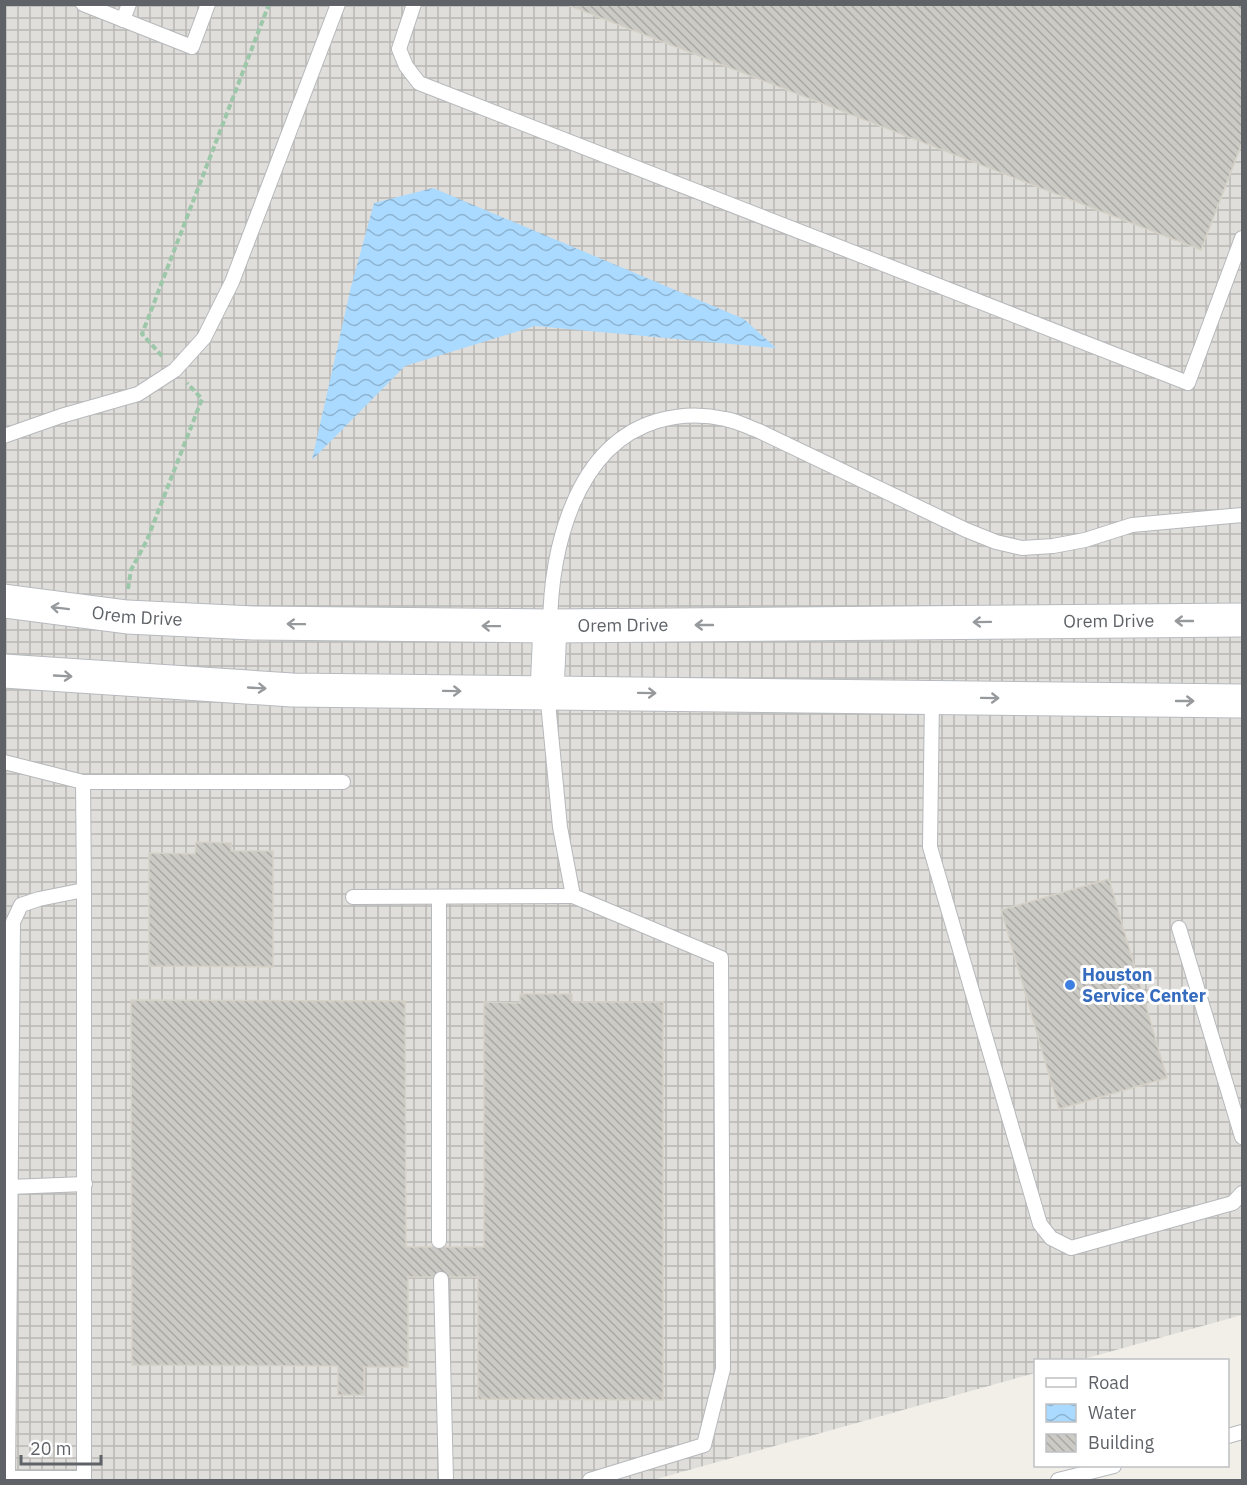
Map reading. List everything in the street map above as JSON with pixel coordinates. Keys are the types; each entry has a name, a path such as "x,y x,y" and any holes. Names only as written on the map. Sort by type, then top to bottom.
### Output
{"main road":[{"name":"Orem Drive","path":"4,602 127,617 253,623 550,626 1242,620"},
{"path":"547,692 550,626"},
{"path":"4,671 292,690 1242,701"}],"lane":[{"path":"83,4 192,47 208,4"},
{"path":"123,20 129,4"},
{"path":"4,436 61,416 138,394 175,370 204,338 232,282 338,4"},
{"path":"414,4 399,49 406,66 418,83 1188,383 1242,238"},
{"path":"550,626 550,595 555,564 564,525 582,485 600,456 620,439 642,426 673,417 702,416 726,419 759,431 966,530 996,542 1022,548 1053,546 1085,540 1132,525 1242,515"},
{"path":"547,692 560,827 573,896"},
{"path":"932,697 930,847 1040,1224 1051,1238 1071,1248 1233,1203 1242,1193"},
{"path":"4,762 83,782 343,782"},
{"path":"83,782 84,890 85,1184 84,1479 8,1479 13,922 21,905 84,890"},
{"path":"353,897 573,896 721,958 723,1369 704,1445 590,1480"},
{"path":"439,897 440,1241"},
{"path":"1179,928 1242,1137"},
{"path":"9,1187 85,1184"},
{"path":"441,1279 446,1480"},
{"path":"1058,1480 1110,1467"}],"path":[{"path":"127,617 131,570 147,540 202,399 142,334 269,4"}],"shaded area":[{"path":"5,5 1242,5 1242,1315 1084,1359 1034,1359 1034,1373 653,1480 5,1480"}],"water":[{"path":"433,188 744,319 776,348 535,326 405,366 312,460 351,287 374,203"}],"building":[{"path":"565,4 1242,4 1242,143 1201,250"},
{"path":"196,842 231,843 231,851 273,851 273,967 149,966 149,853 195,854"},
{"path":"1109,879 1167,1078 1059,1109 1001,910"},
{"path":"520,994 572,994 572,1002 663,1002 663,1400 478,1399 478,1277 408,1277 408,1367 364,1367 364,1395 338,1395 338,1366 132,1365 131,1000 405,1001 406,1247 484,1247 484,1002 520,1003"}],"place":[{"name":"Houston Service Center","path":"1070,985"}]}
